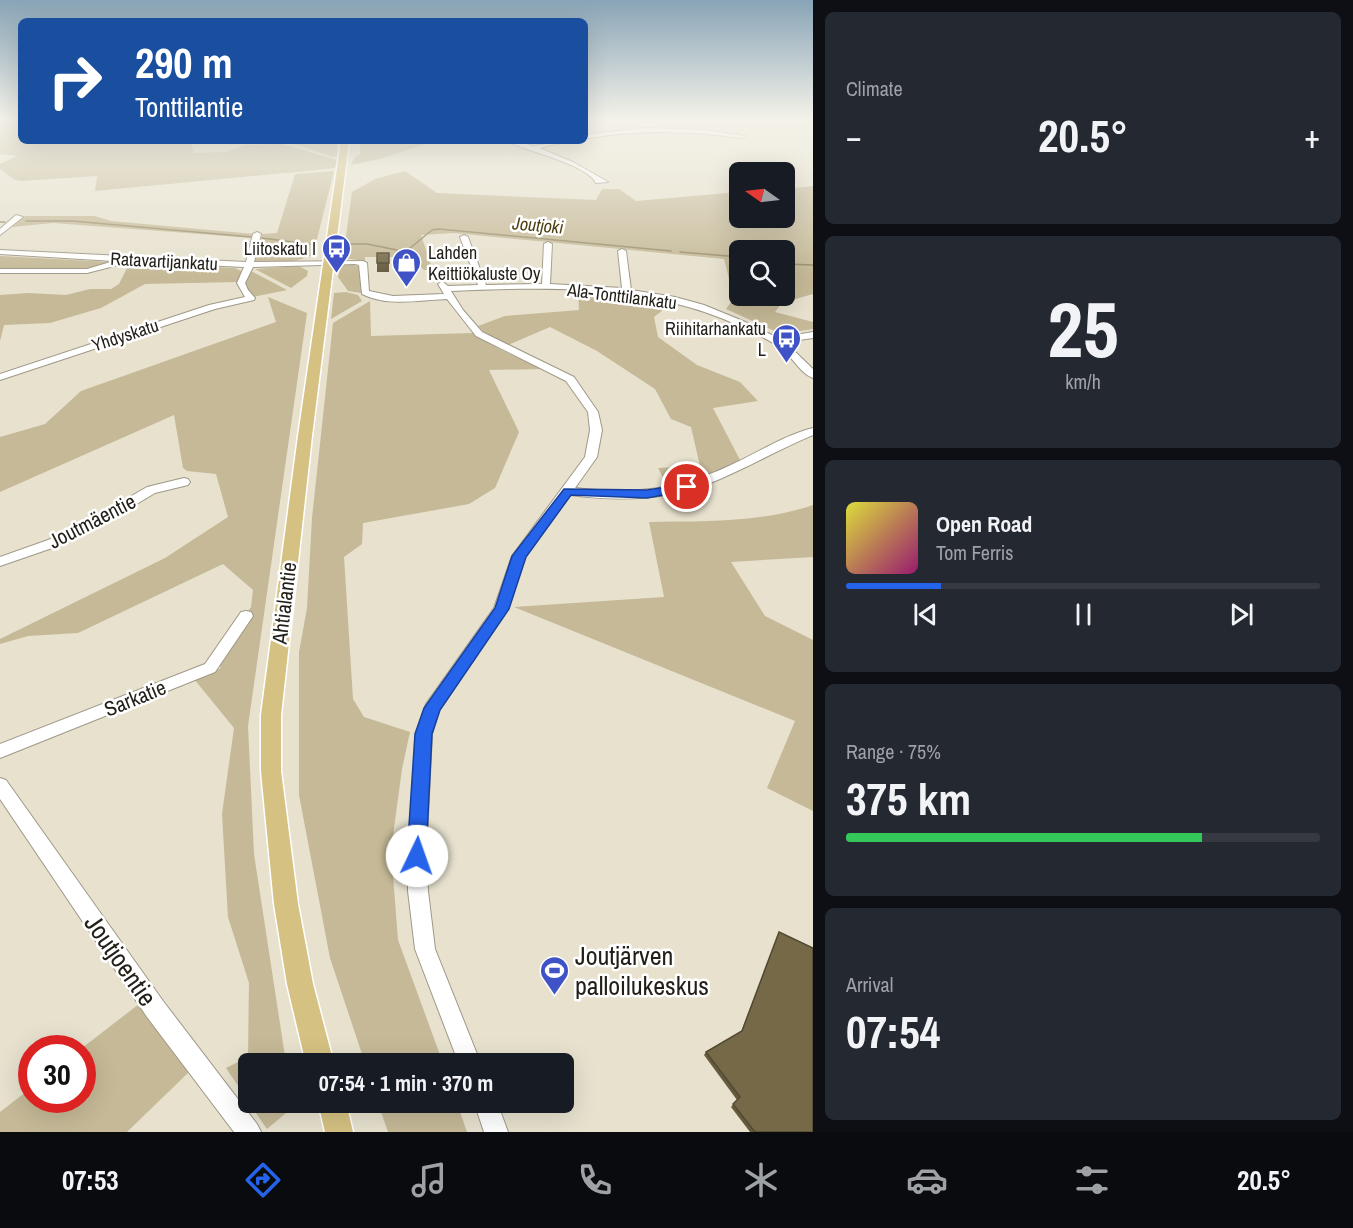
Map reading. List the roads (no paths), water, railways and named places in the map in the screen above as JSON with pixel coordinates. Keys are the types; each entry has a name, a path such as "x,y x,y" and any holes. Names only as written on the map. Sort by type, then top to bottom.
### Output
{"main road":[{"name":"Ahtialantie","path":"317,1053 300,984 286,904 271,771 271,715 327,262 340,172"}],"street":[{"path":"587,172 596,176"},
{"path":"0,233 19,217"},
{"path":"249,266 257,234"},
{"path":"464,237 483,287"},
{"path":"546,287 548,244"},
{"path":"622,251 627,292"},
{"name":"Ratavartijankatu","path":"0,252 249,266 327,262 363,263 365,292 369,295 391,298 446,290"},
{"path":"0,271 87,271 112,265 123,259"},
{"name":"Yhdyskatu","path":"0,377 212,307 251,298 244,291 241,283 249,266"},
{"name":"Ala-Tonttilankatu","path":"446,290 483,287 546,287 627,292 674,300 717,313 777,341 813,375"},
{"path":"446,290 470,325 479,334 570,379 593,412 596,430 591,457 568,492 519,556 501,609 432,708 424,734 417,891 425,950 466,1053"},
{"path":"777,341 813,334"},
{"path":"568,492 647,494 687,487 813,431"},
{"name":"Joutmäentie","path":"0,562 73,534 151,490 183,482"},
{"name":"Sarkatie","path":"0,751 210,668 246,616"},
{"name":"Joutjoentie","path":"0,785 155,1009 249,1132"},
{"path":"489,1113 496,1132"}],"waterway":[{"name":"Joutjoki","path":"26,221 73,221 251,237"},
{"name":"Joutjoki","path":"0,222 5,222"},
{"name":"Joutjoki","path":"409,249 432,230 439,229 671,251"},
{"name":"Joutjoki","path":"262,238 316,245"},
{"name":"Joutjoki","path":"345,244 367,244 397,250"},
{"name":"Joutjoki","path":"680,252 729,256"},
{"name":"Joutjoki","path":"795,264 813,265"}],"place":[{"name":"Liitoskatu I","path":"337,274"},
{"name":"Lahden Keittiökaluste Oy","path":"407,288"},
{"name":"Riihitarhankatu L","path":"787,364"},
{"name":"Joutjärven palloilukeskus","path":"554,996"}]}
